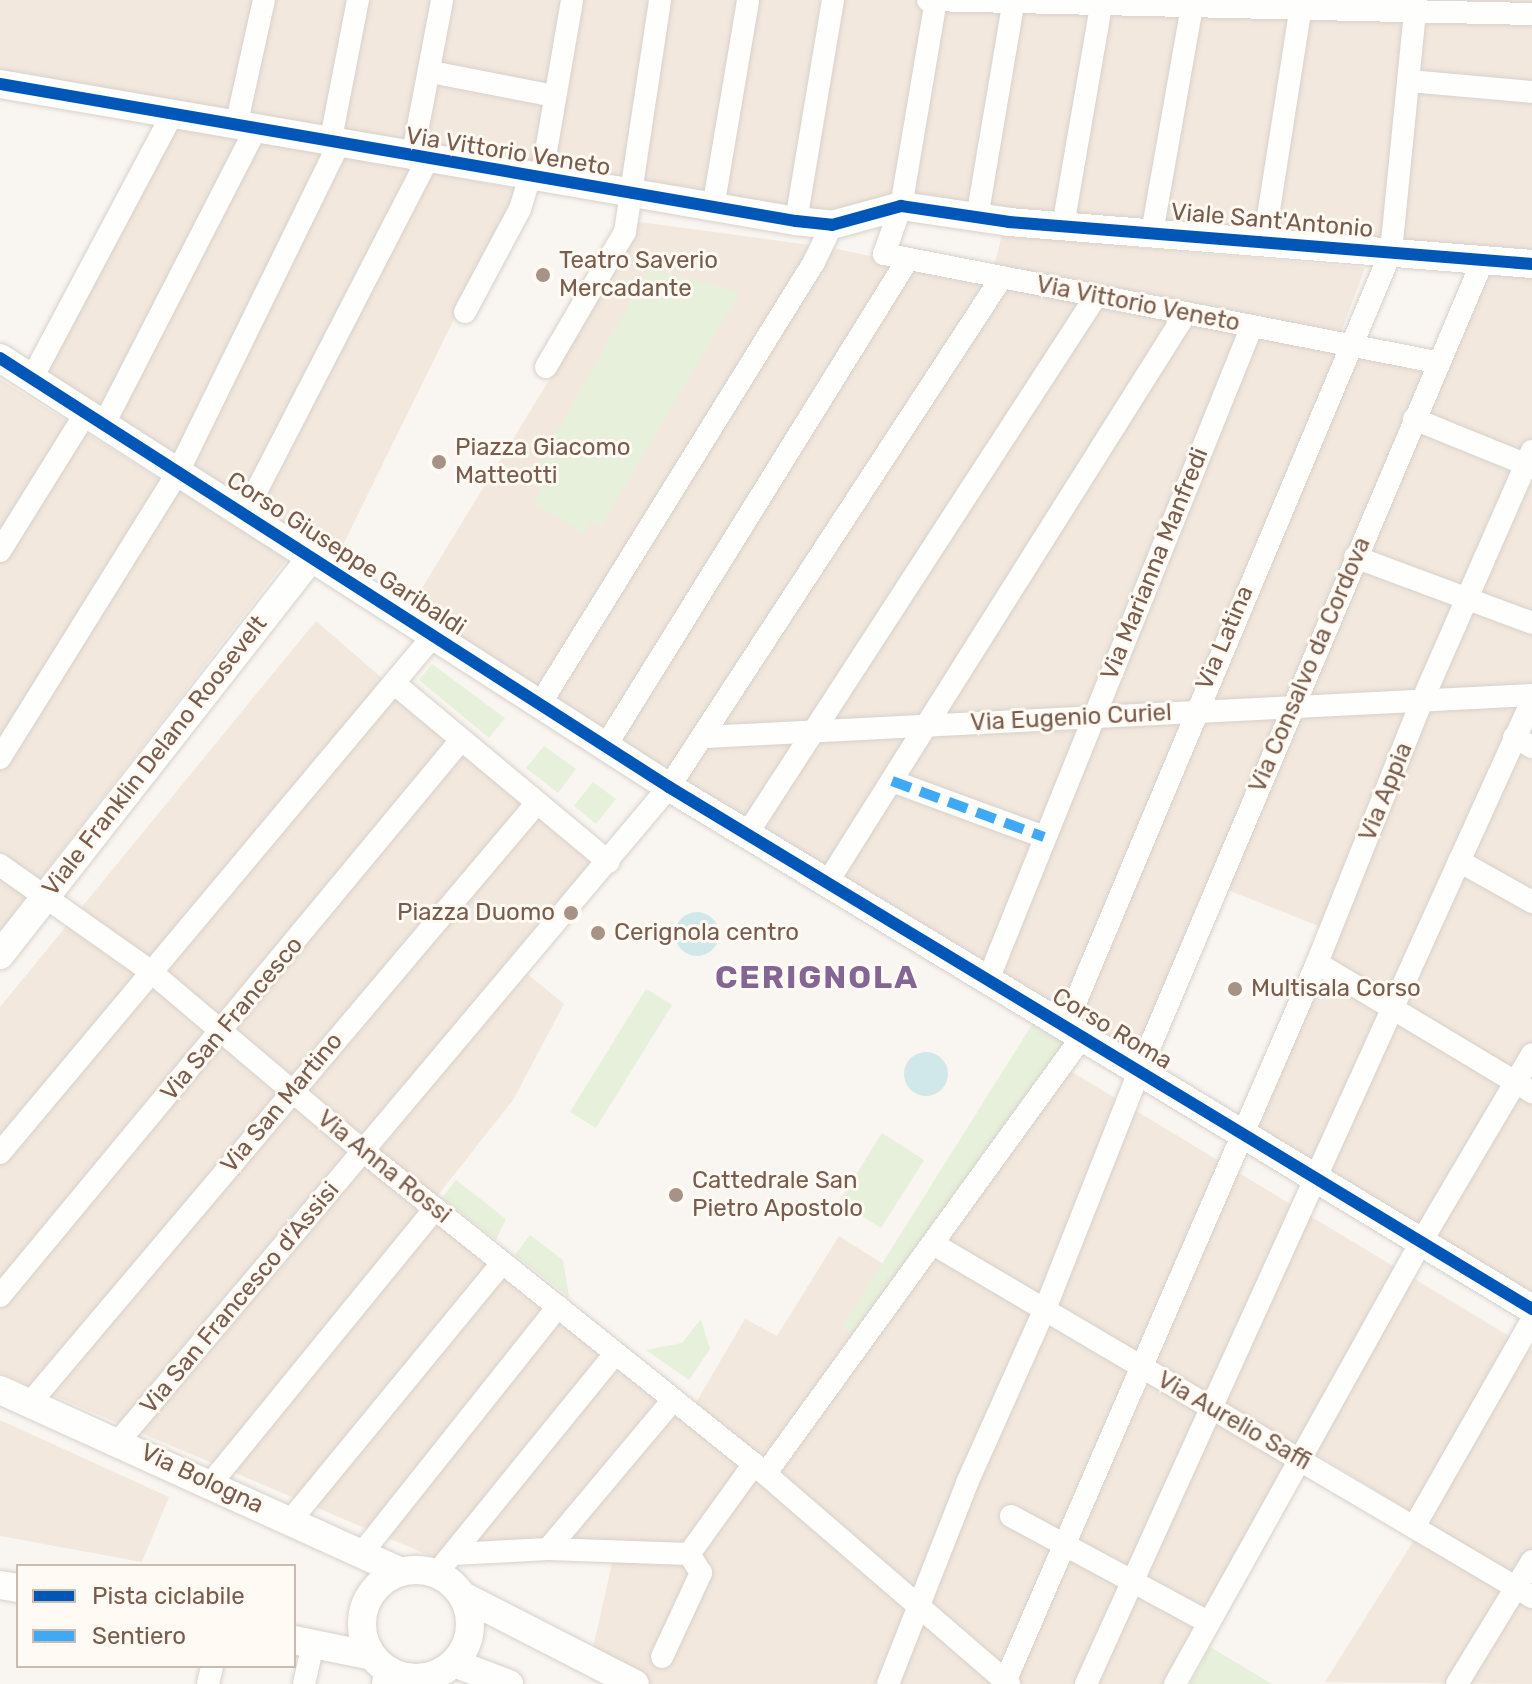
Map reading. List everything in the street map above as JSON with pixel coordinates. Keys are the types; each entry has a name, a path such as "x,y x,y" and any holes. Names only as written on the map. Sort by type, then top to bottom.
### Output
{"street":[{"path":"0,551 95,419 245,128 264,0"},
{"path":"0,758 178,472 334,145 358,0"},
{"path":"244,515 419,160 442,0"},
{"path":"465,312 535,179 572,0"},
{"path":"546,367 625,232 660,0"},
{"path":"713,208 748,0"},
{"path":"796,221 833,0"},
{"path":"928,0 1415,6 1532,14"},
{"path":"605,747 908,259 884,254 901,206 936,0"},
{"path":"977,218 1014,1"},
{"path":"1063,226 1101,2"},
{"path":"1152,233 1193,3"},
{"path":"1264,242 1302,4"},
{"name":"Via Latina","path":"1074,1032 1193,712 1391,252 1415,6"},
{"path":"431,72 554,96"},
{"path":"1409,81 1532,92"},
{"name":"Via Vittorio Veneto","path":"0,84 419,160 796,221 832,225 901,206 1009,222"},
{"path":"32,378 172,115"},
{"name":"Viale Sant'Antonio","path":"1009,222 1532,264"},
{"path":"540,704 814,262 832,225"},
{"name":"Via Vittorio Veneto","path":"908,259 1436,362"},
{"name":"Via Consalvo da Cordova","path":"888,1684 967,1483 1045,1309 1139,1072 1436,362 1483,260"},
{"path":"395,684 609,862 705,737 1002,277"},
{"path":"747,834 1096,296"},
{"path":"827,883 1186,313"},
{"name":"Via Marianna Manfredi","path":"988,980 1252,326"},
{"name":"Corso Giuseppe Garibaldi","path":"0,358 669,787"},
{"path":"1414,419 1530,461"},
{"name":"Via Appia","path":"1006,1683 1317,963 1466,598 1530,461"},
{"path":"1355,557 1532,623"},
{"name":"Viale Franklin Delano Roosevelt","path":"0,955 311,558"},
{"name":"Corso Giuseppe Garibaldi","path":"0,1153 433,636"},
{"path":"1086,1684 1318,1178 1459,861 1523,742 1532,698"},
{"name":"Via Eugenio Curiel","path":"705,737 1532,698"},
{"name":"Via San Francesco","path":"0,1296 461,740"},
{"path":"892,781 1044,837"},
{"name":"Corso Roma","path":"669,787 1532,1309"},
{"name":"Via San Martino","path":"30,1403 536,804"},
{"path":"1459,861 1532,902"},
{"name":"Via San Francesco d'Assisi","path":"119,1441 609,862"},
{"name":"Via Anna Rossi","path":"0,865 46,893 150,971 363,1151 760,1469 1006,1683"},
{"path":"1317,963 1524,1088"},
{"path":"689,1554 760,1469 935,1245 1074,1032"},
{"path":"1175,1684 1302,1461 1421,1242 1524,1088 1532,1054"},
{"path":"212,1482 435,1209"},
{"name":"Via Aurelio Saffi","path":"935,1245 1524,1593"},
{"path":"291,1520 502,1263"},
{"path":"362,1553 558,1307"},
{"path":"1414,1527 1532,1320"},
{"path":"444,1564 614,1355"},
{"name":"Via Bologna","path":"0,1390 212,1482 401,1572"},
{"path":"548,1549 672,1401"},
{"path":"1011,1516 1208,1622"},
{"path":"380,1670 363,1632 365,1606 379,1585 401,1572 548,1549 689,1554"},
{"path":"662,1657 701,1573 689,1554"},
{"path":"1457,1684 1524,1593 1532,1561"},
{"path":"444,1564 463,1596 470,1631 458,1674"},
{"path":"463,1596 635,1684"},
{"path":"304,1684 303,1642 380,1670 420,1678 458,1674 509,1684"}],"shaded area":[{"path":"0,0 1532,0 1532,251 900,200 819,211 0,81"},
{"path":"174,125 518,189 335,561 40,376"},
{"path":"639,222 832,248 990,281 1002,235 1365,268 1334,351 1441,376 1486,275 1532,278 1532,682 1503,745 1532,761 1532,1296 1252,1126 1336,933 1210,883 1138,1057 553,701 411,606 554,372"},
{"path":"0,379 287,559 0,931"},
{"path":"316,621 597,864 524,971 564,1004 513,1100 427,1209 687,1418 745,1319 777,1336 839,1236 916,1285 1067,1069 1532,1350 1532,1684 1325,1682 1426,1521 1301,1445 1168,1684 649,1684 592,1652 616,1546 440,1560 0,1373 0,1007"},
{"path":"0,1420 169,1497 142,1562 0,1536"}],"green space":[{"path":"649,269 740,292 601,527 592,521 584,534 534,502 542,488 529,481"},
{"path":"432,664 505,718 489,738 419,680"},
{"path":"544,746 576,769 558,793 526,768"},
{"path":"593,782 616,799 596,824 574,806"},
{"path":"646,989 672,1005 596,1128 570,1112"},
{"path":"1040,1012 1082,1037 865,1344 843,1326"},
{"path":"882,1133 924,1160 881,1228 839,1202"},
{"path":"456,1180 506,1219 496,1240 442,1198"},
{"path":"530,1235 563,1260 569,1297 515,1255"},
{"path":"701,1319 710,1349 689,1380 646,1350 682,1343"},
{"path":"1210,1647 1272,1684 1190,1684"}],"water":[{"path":"697,912 712,919 719,934 712,949 697,956 682,949 675,934 682,919"},
{"path":"926,1052 941,1059 948,1074 941,1089 926,1096 911,1089 904,1074 911,1059"}],"marked path":[{"path":"892,781 1044,837"}],"cycle path":[{"path":"0,84 796,221 832,225 901,206 1009,222 1532,264"},
{"path":"0,358 669,787 1532,1309"}],"place":[{"name":"Teatro Saverio Mercadante","path":"543,275"},
{"name":"Piazza Giacomo Matteotti","path":"439,462"},
{"name":"Piazza Duomo","path":"571,913"},
{"name":"Cerignola centro","path":"598,933"},
{"name":"Multisala Corso","path":"1235,989"},
{"name":"Cattedrale San Pietro Apostolo","path":"676,1195"}],"district":[{"name":"CERIGNOLA","path":"817,977"}]}
